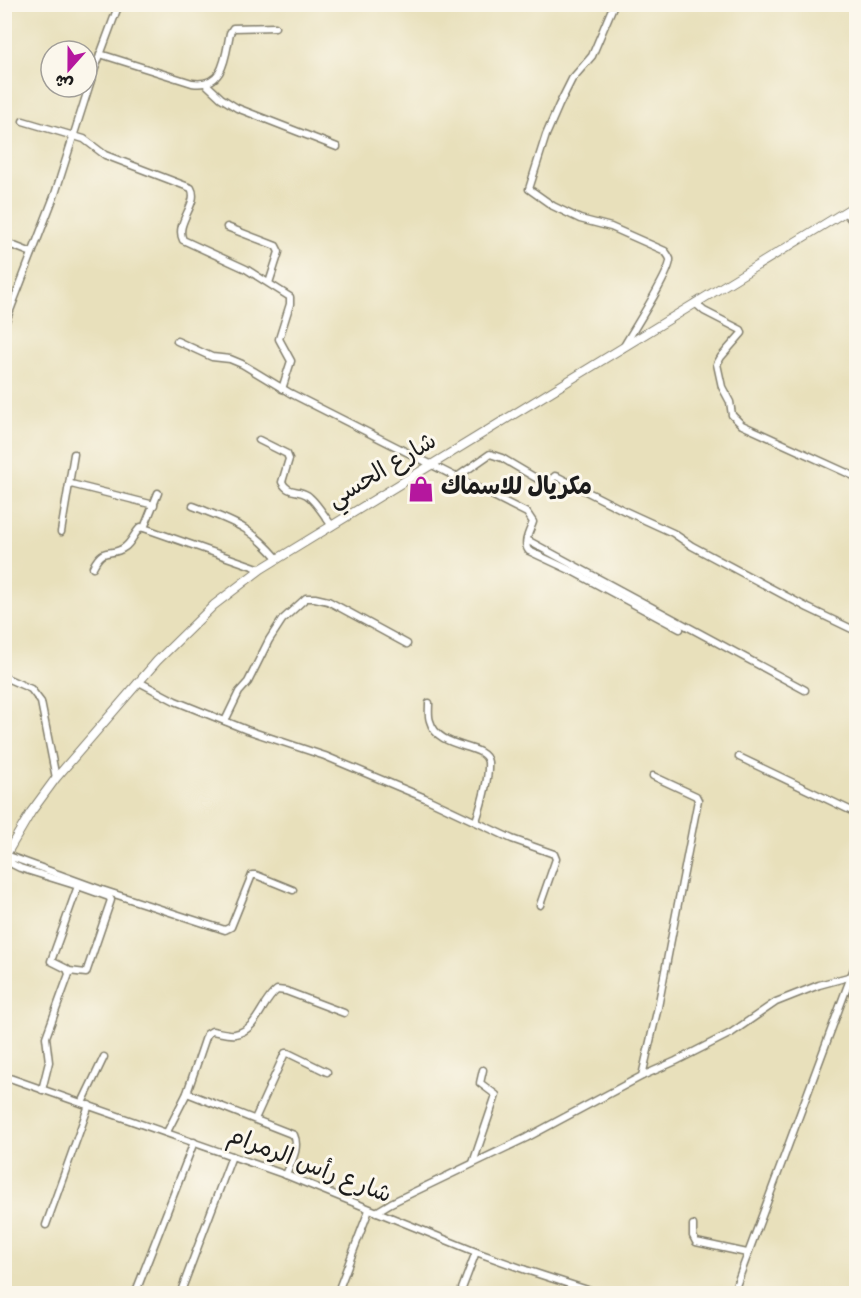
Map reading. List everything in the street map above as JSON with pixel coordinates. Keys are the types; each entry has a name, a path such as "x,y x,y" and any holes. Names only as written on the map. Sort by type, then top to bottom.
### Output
{"street":[{"path":"4,326 32,254 118,6 145,4"},
{"path":"615,4 592,56 572,80 559,105 546,135 529,189 553,206 580,219 621,231 668,255 669,267 623,348"},
{"path":"100,54 192,83 205,83 217,77 221,71 232,29 275,27"},
{"path":"205,83 221,98 237,108 338,147"},
{"path":"23,122 84,139 105,155 191,188 193,196 180,231 183,240 233,262 287,294 291,300 279,339 291,361 282,389"},
{"name":"شارع الحسي","path":"7,857 30,812 56,778 157,661 214,604 261,569 856,205"},
{"path":"845,212 856,225"},
{"path":"227,227 276,246 279,252 269,283"},
{"path":"4,242 32,254"},
{"path":"695,303 704,311 741,330 742,333 717,364 722,387 736,420 742,425 856,477"},
{"path":"177,341 212,357 230,358 282,389 527,513 532,522 526,540 526,548 529,551 574,572 680,629"},
{"path":"259,440 287,454 289,459 282,482 284,486 308,496 332,526"},
{"path":"61,532 74,454"},
{"path":"457,477 490,454 502,458 546,484 555,476 558,477 625,512 673,533 692,546 856,632"},
{"path":"70,484 154,505"},
{"path":"144,528 158,493"},
{"path":"193,506 244,526 261,539 278,559"},
{"path":"93,567 97,559 105,552 115,552 124,548 138,529 144,528 261,569"},
{"path":"526,540 805,690"},
{"path":"225,721 238,692 248,682 282,620 306,598 328,601 407,644"},
{"path":"4,677 31,689 41,702 56,778"},
{"path":"139,682 175,701 325,756 512,839 554,854 556,859 540,905"},
{"path":"429,703 429,720 440,737 473,749 484,755 488,761 483,800 476,822"},
{"path":"739,758 856,813"},
{"path":"642,1076 658,1007 698,800 696,796 653,776"},
{"path":"7,857 98,891 111,900 89,966 83,974 69,972 51,961 78,886"},
{"path":"7,857 12,864 20,868 225,930 231,927 252,875 256,874 293,890"},
{"path":"733,1293 856,963"},
{"path":"42,1089 50,1062 46,1037 69,972"},
{"path":"376,1212 731,1033 776,1002 819,985 852,976"},
{"path":"167,1132 187,1093 207,1034 212,1031 239,1033 254,1023 271,994 277,990 286,991 344,1014"},
{"path":"255,1119 283,1054 288,1053 327,1072"},
{"path":"81,1103 104,1057"},
{"path":"473,1163 496,1095 480,1083 483,1070"},
{"name":"شارع رأس الرمرام","path":"4,1076 286,1175 369,1210 525,1270 600,1293"},
{"path":"187,1093 294,1135 297,1141 296,1148 286,1175"},
{"path":"46,1225 89,1105"},
{"path":"135,1293 194,1142"},
{"path":"180,1293 232,1156"},
{"path":"337,1293 369,1210"},
{"path":"693,1225 693,1236 696,1242 747,1253"},
{"path":"460,1293 476,1252"}],"place":[{"name":"مكريال للاسماك","path":"421,489"}]}
